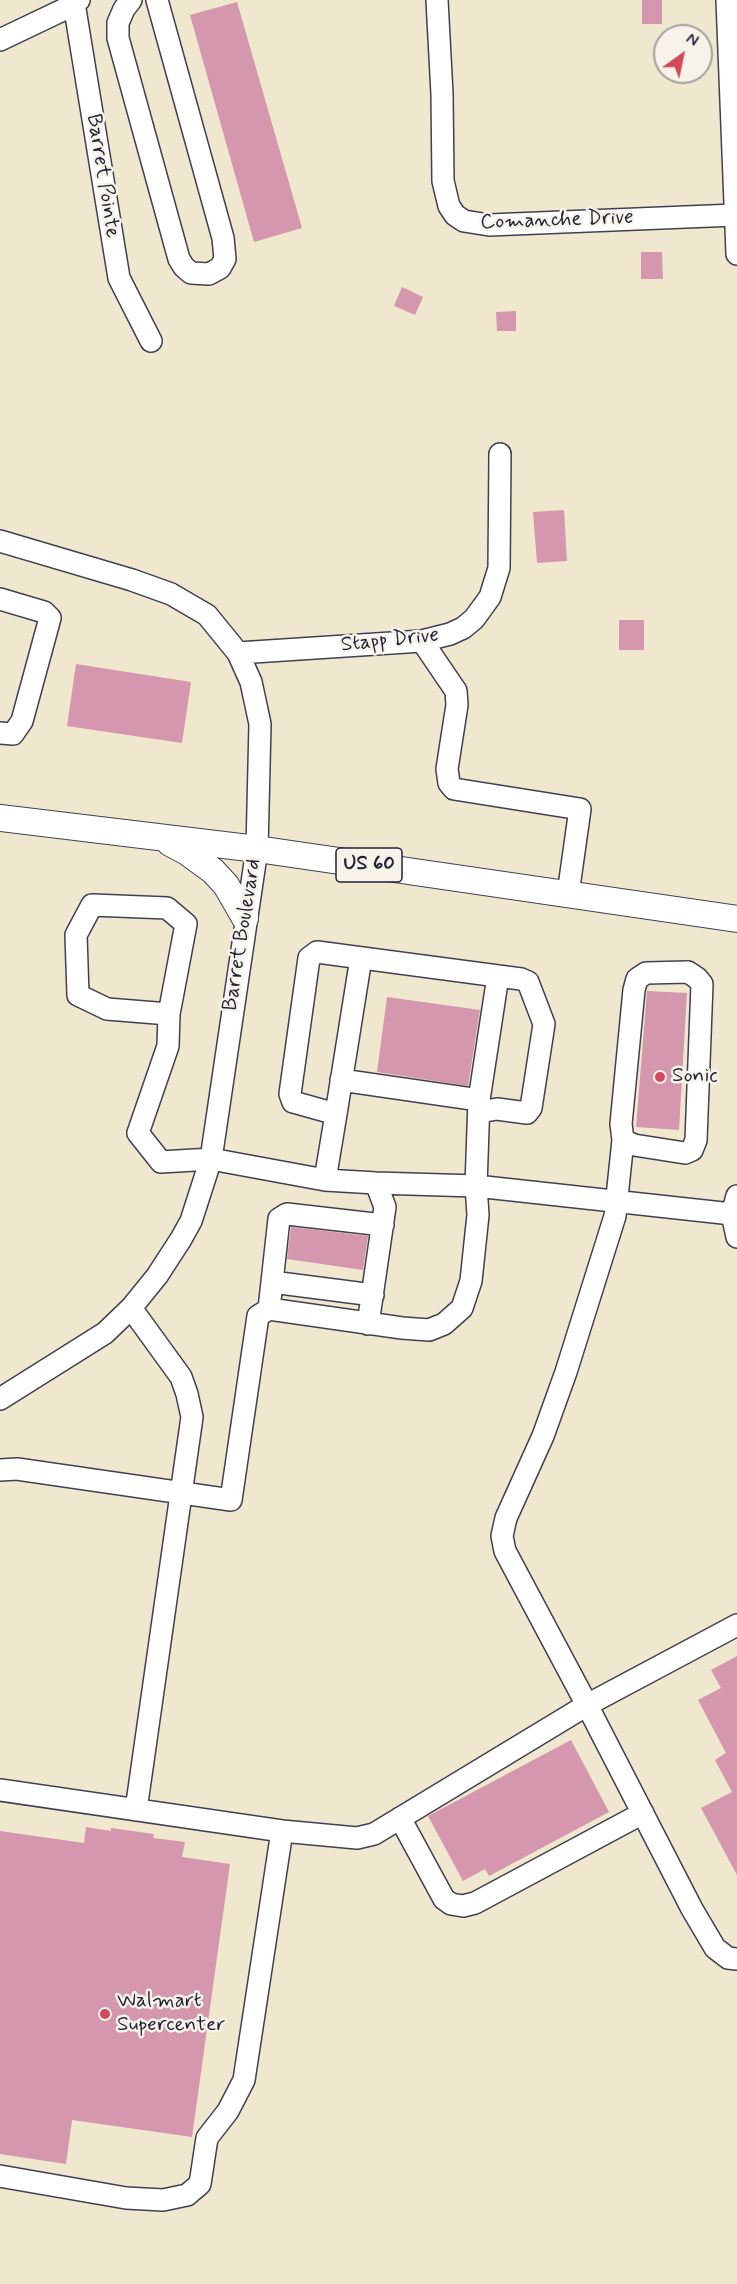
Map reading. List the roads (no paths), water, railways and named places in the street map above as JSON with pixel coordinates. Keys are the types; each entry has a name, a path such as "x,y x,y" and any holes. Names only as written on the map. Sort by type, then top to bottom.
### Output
{"main road":[{"name":"US 60","path":"0,818 257,849 737,919"},
{"path":"159,837 187,852 213,871 226,885 245,918"}],"street":[{"path":"131,0 118,23 118,38 179,259 191,273 209,274 220,268 225,259 223,238 157,0"},
{"name":"Comanche Drive","path":"437,0 442,94 443,181 449,206 455,215 464,221 489,225 735,215"},
{"path":"727,0 737,254"},
{"path":"0,40 76,2"},
{"name":"Barret Pointe","path":"76,2 119,278 151,341"},
{"name":"Stapp Drive","path":"238,653 422,641 463,628 474,619 490,597 496,583 501,552 500,454"},
{"name":"Barret Boulevard","path":"0,541 132,580 171,594 207,615 238,653 251,682 260,724 257,849 211,1159 201,1194 181,1239 157,1276 131,1308 105,1333 0,1399"},
{"path":"0,598 45,612 50,618 22,721 14,734 0,733"},
{"path":"422,641 456,691 457,705 447,769 449,783 454,789 580,808 568,894"},
{"path":"169,1014 107,1009 78,995 76,935 92,905 167,908 186,924 169,1014 168,1046 138,1133 161,1162 211,1159 325,1180 376,1184 476,1186 618,1201 734,1205 737,1237"},
{"path":"336,1114 293,1102 290,1094 309,958 317,952 521,979 528,982 544,1024 531,1108 527,1113 341,1080"},
{"path":"325,1180 361,958"},
{"path":"623,1140 634,1145 685,1153 692,1150 696,1140 702,984 698,978 688,972 646,973 637,979 633,990 621,1124 623,1140 615,1216 566,1372 543,1436 506,1518 502,1536 505,1551 588,1705 692,1909 715,1948 728,1958 737,1959"},
{"path":"0,1470 17,1469 231,1500 258,1316 269,1309 368,1324 429,1330 444,1324 462,1308 472,1270 478,1215 476,1186 479,1106 498,976"},
{"path":"368,1324 385,1207 376,1184"},
{"path":"269,1309 279,1219 287,1214 383,1225"},
{"path":"272,1282 372,1295"},
{"path":"131,1308 181,1377 192,1417 136,1810"},
{"path":"0,1790 282,1831 357,1838 374,1834 588,1705 737,1625"},
{"path":"400,1818 444,1899 451,1904 463,1906 475,1903 643,1814"},
{"path":"0,2176 126,2198 163,2200 188,2195 200,2184 207,2138 228,2111 244,2080 282,1831"}],"place":[{"name":"Sonic","path":"660,1077"},
{"name":"Walmart Supercenter","path":"105,2014"}]}
